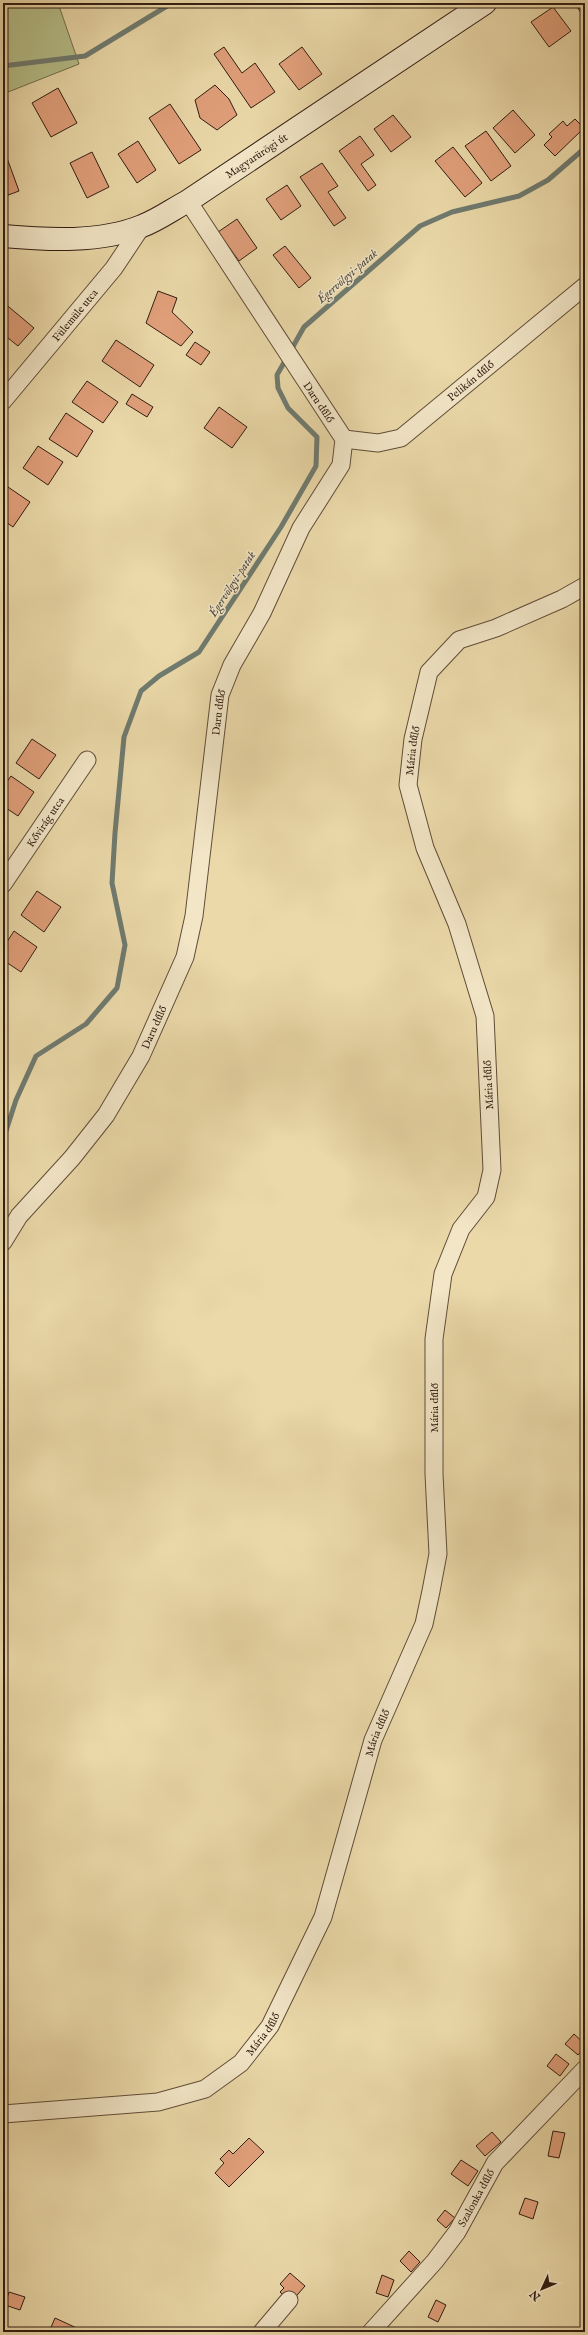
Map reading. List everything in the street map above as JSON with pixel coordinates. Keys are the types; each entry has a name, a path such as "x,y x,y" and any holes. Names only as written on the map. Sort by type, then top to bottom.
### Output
{"main road":[{"name":"Magyarürögi út","path":"3,236 56,238 103,236 142,226 188,201 485,3"}],"street":[{"name":"Daru dűlő","path":"3,1242 19,1216 72,1158 106,1116 141,1056 185,957 194,916 220,695 232,665 262,613 301,528 341,465 344,439 188,201"},
{"name":"Fülemüle utca","path":"3,401 114,268 142,226"},
{"name":"Pelikán dűlő","path":"344,439 378,443 401,438 585,286"},
{"name":"Mária dűlő","path":"3,2114 158,2102 205,2089 241,2063 270,2026 323,1917 373,1740 424,1624 438,1554 434,1474 434,1339 443,1274 461,1229 486,1197 492,1170 485,1016 457,924 425,848 408,785 413,739 429,672 459,640 504,625 562,599 585,586"},
{"name":"Kővirág utca","path":"3,884 86,760"},
{"name":"Szalonka dűlő","path":"371,2332 435,2262 457,2232 495,2162 585,2069"},
{"path":"262,2332 289,2300"}],"green space":[{"path":"3,3 58,3 79,64 3,94"}],"building":[{"path":"574,3 585,3 585,18"},
{"path":"553,7 571,31 549,47 531,22"},
{"path":"224,47 242,73 255,63 275,92 251,108 214,54"},
{"path":"302,47 322,74 299,90 279,64"},
{"path":"215,85 229,99 237,115 217,130 200,118 195,100"},
{"path":"58,88 77,123 51,137 32,103"},
{"path":"170,104 201,150 179,164 149,118"},
{"path":"513,110 535,135 515,153 493,128"},
{"path":"393,115 411,137 391,152 374,129"},
{"path":"575,119 584,128 555,156 544,145 552,137 549,134 563,121 567,126"},
{"path":"486,131 511,166 491,181 465,146"},
{"path":"360,136 374,155 361,164 376,185 368,191 339,151"},
{"path":"138,141 156,170 137,183 118,154"},
{"path":"453,147 482,183 465,197 435,161"},
{"path":"92,152 109,187 87,198 70,163"},
{"path":"7,158 19,191 3,197 3,159"},
{"path":"322,163 338,186 328,192 346,218 334,226 300,177"},
{"path":"287,185 301,206 281,220 266,199"},
{"path":"237,219 257,248 239,261 218,232"},
{"path":"285,246 311,278 299,288 273,255"},
{"path":"158,291 177,298 172,312 193,332 181,346 146,323"},
{"path":"3,302 34,328 18,346 3,334"},
{"path":"116,340 154,365 140,387 102,361"},
{"path":"195,342 210,352 201,365 186,355"},
{"path":"87,381 118,402 103,423 72,402"},
{"path":"132,394 153,407 147,417 126,404"},
{"path":"219,407 247,427 232,448 204,428"},
{"path":"66,413 93,431 77,457 49,439"},
{"path":"38,446 63,462 48,485 23,468"},
{"path":"8,487 30,502 13,527 3,520 3,494"},
{"path":"32,739 56,755 39,779 16,763"},
{"path":"11,776 34,792 18,816 3,806 3,787"},
{"path":"37,891 61,907 44,932 21,915"},
{"path":"14,931 37,947 21,972 3,960 3,948"},
{"path":"574,2034 585,2044 585,2047 578,2055 565,2044"},
{"path":"556,2054 569,2064 560,2076 547,2066"},
{"path":"553,2131 565,2133 559,2158 548,2156"},
{"path":"492,2132 501,2142 485,2156 476,2146"},
{"path":"249,2138 264,2152 229,2187 215,2173 224,2163 220,2159 229,2150 233,2154"},
{"path":"461,2160 478,2171 468,2186 451,2174"},
{"path":"525,2198 538,2202 533,2219 519,2214"},
{"path":"445,2210 455,2218 446,2228 437,2220"},
{"path":"409,2251 420,2262 411,2272 400,2261"},
{"path":"290,2273 305,2286 291,2302 280,2292 284,2288 280,2284"},
{"path":"382,2275 394,2280 388,2297 376,2293"},
{"path":"9,2292 25,2297 20,2310 5,2305"},
{"path":"436,2300 446,2305 438,2322 428,2317"},
{"path":"55,2318 81,2330 80,2332 49,2332"}],"waterway":[{"path":"3,66 85,56 172,3"},
{"name":"Égervölgyi-patak","path":"3,1140 16,1100 36,1056 86,1024 117,988 125,945 112,883 115,833 124,737 141,691 159,676 199,652 281,527 316,466 317,437 288,408 278,388 277,375 304,327 420,226 452,212 519,196 548,180 585,148"}]}
